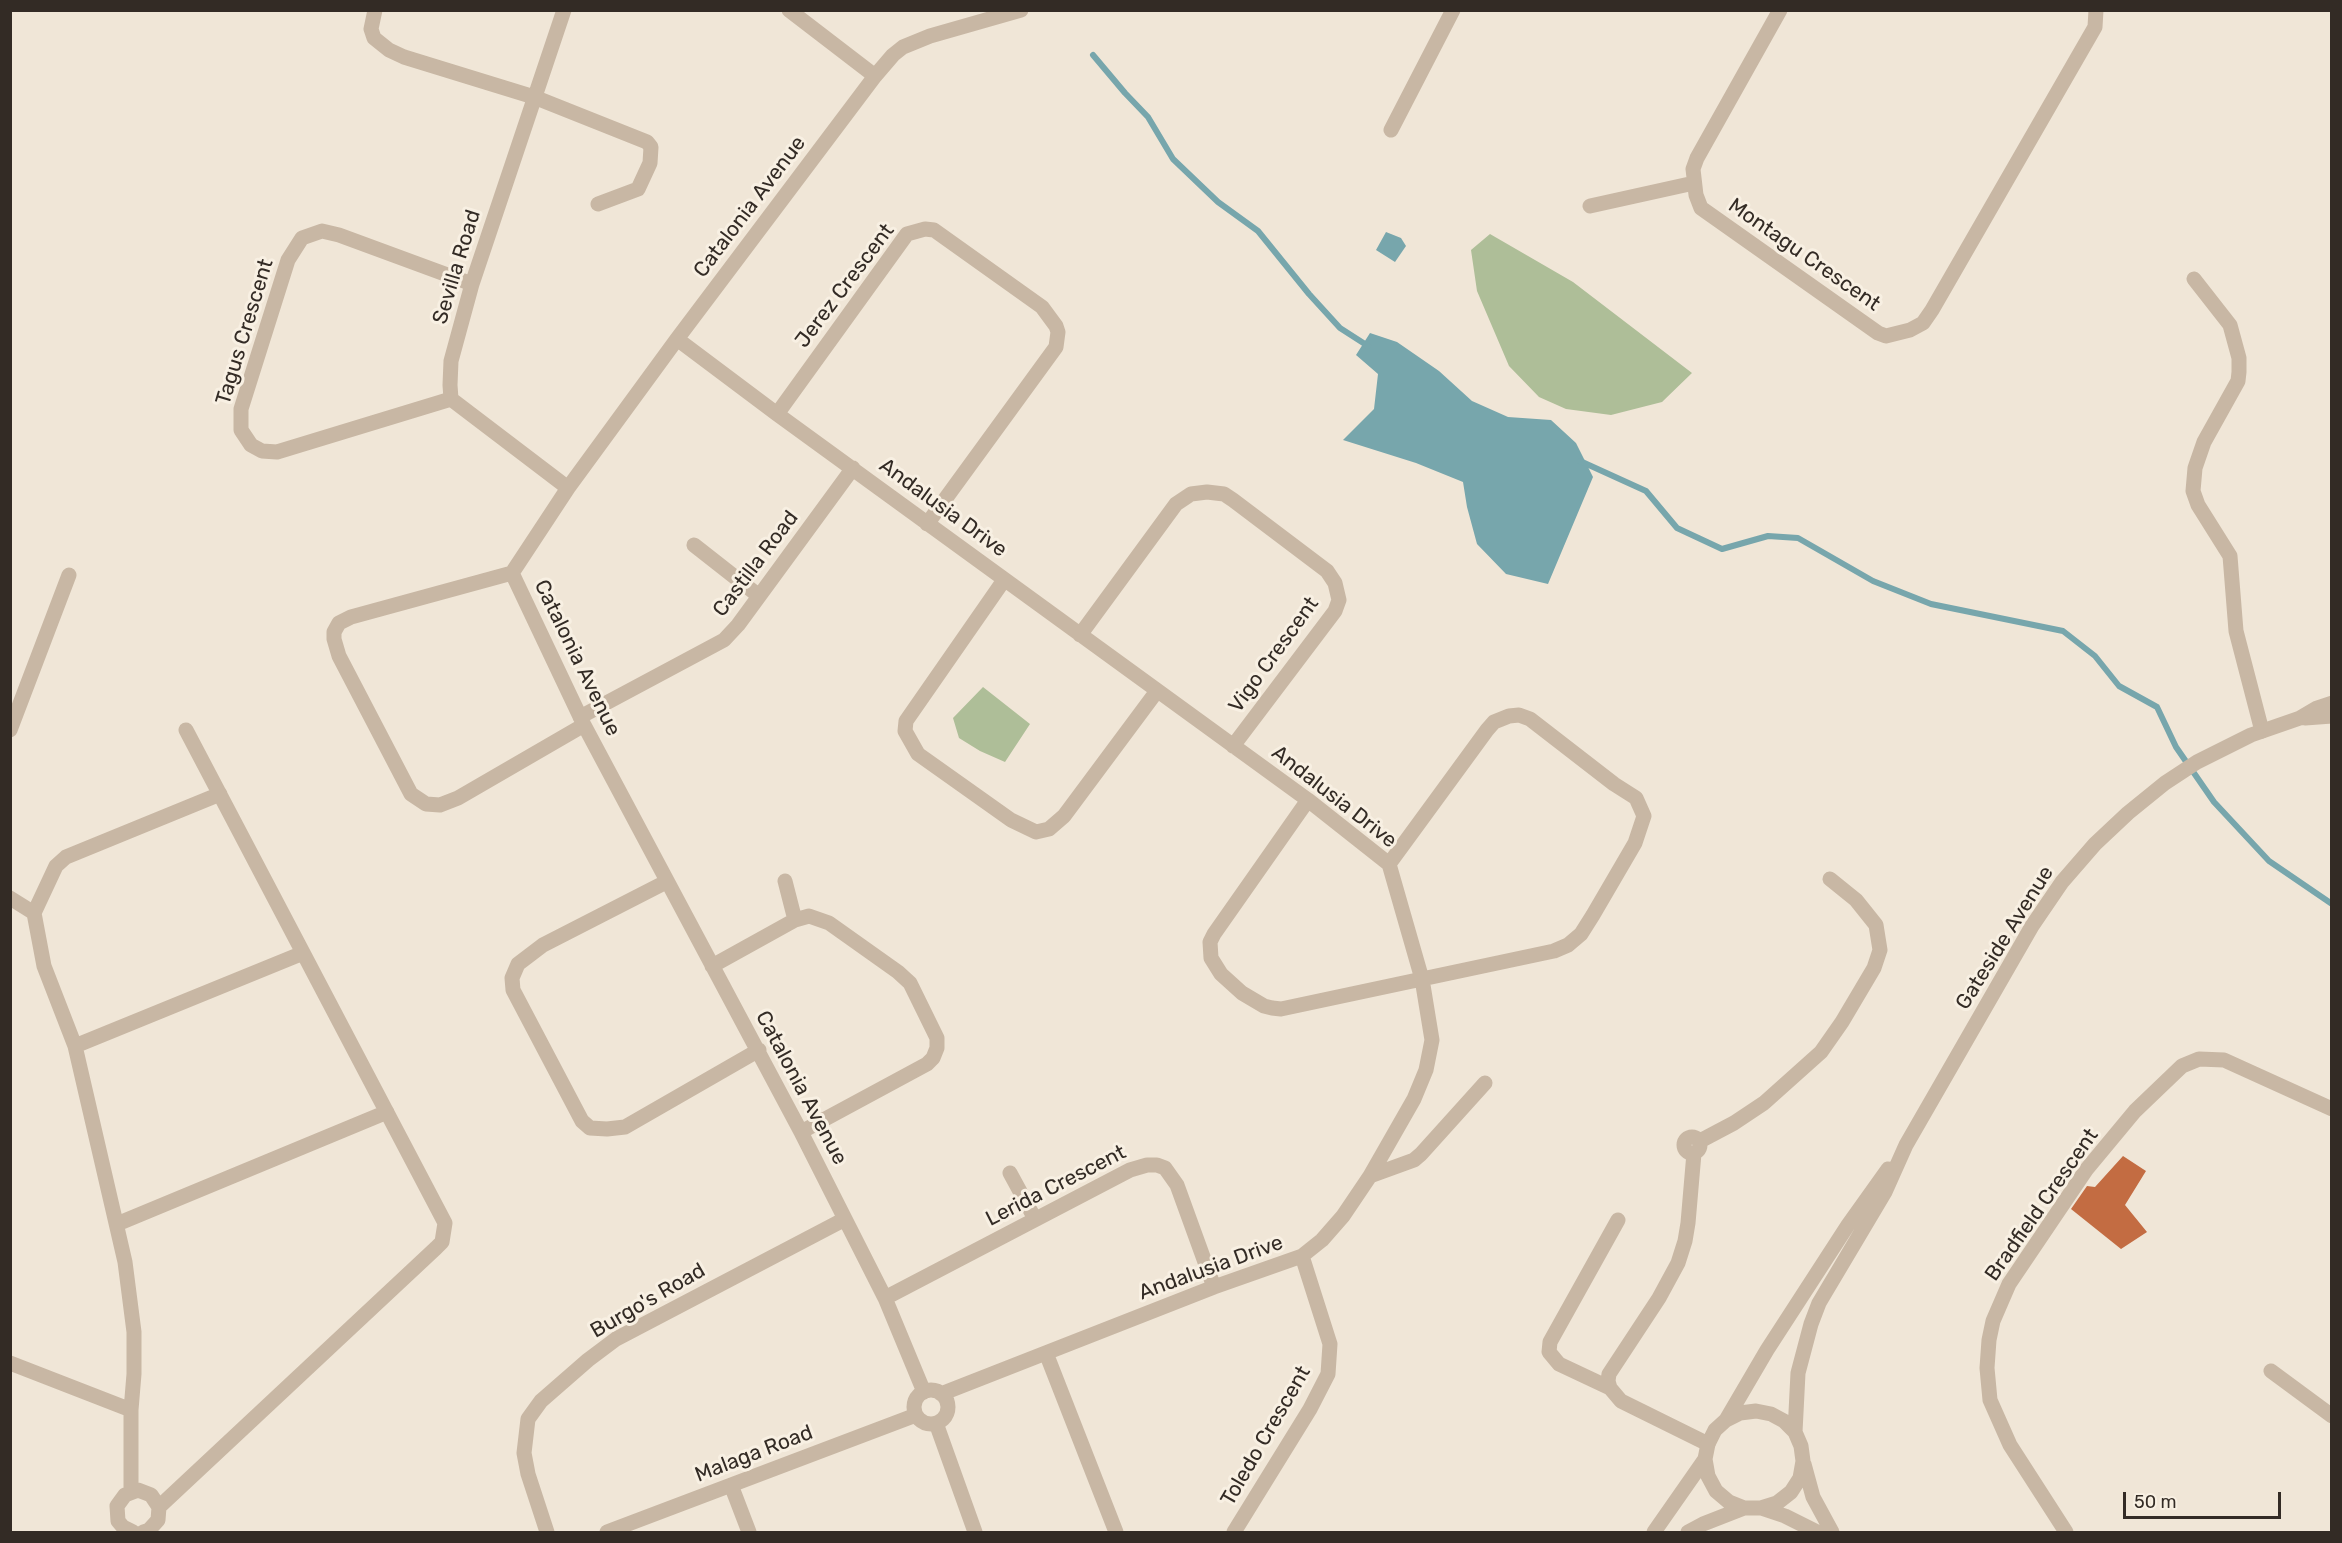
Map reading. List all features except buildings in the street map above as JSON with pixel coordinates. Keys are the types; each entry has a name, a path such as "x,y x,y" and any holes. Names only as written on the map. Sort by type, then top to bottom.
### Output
{"street":[{"path":"375,10 371,29 374,38 389,50 404,57 534,97 642,138 651,147 650,163 638,189 598,204"},
{"name":"Sevilla Road","path":"451,399 451,361 472,284 564,10"},
{"path":"789,10 875,76"},
{"name":"Catalonia Avenue","path":"924,1392 885,1298 759,1050 666,882 582,721 513,573 568,488 875,76 903,47 960,26 1021,10"},
{"path":"1391,130 1453,10"},
{"name":"Montagu Crescent","path":"1780,10 1696,158 1693,169 1694,183 1701,208 1878,333 1886,336 1910,330 1923,322 1932,310 2095,27 2096,10"},
{"path":"1590,206 1694,183"},
{"name":"Jerez Crescent","path":"777,414 898,243 908,234 925,229 934,230 1042,307 1056,326 1058,332 1056,347 927,524"},
{"name":"Tagus Crescent","path":"451,399 277,452 262,451 251,445 241,430 241,409 288,260 302,238 321,231 339,235 472,284"},
{"path":"2194,279 2230,325 2239,358 2238,381 2204,442 2195,468 2193,491 2198,505 2230,556 2236,631 2262,731"},
{"name":"Andalusia Drive","path":"677,339 927,524 1308,800 1389,864 1422,979 1432,1040 1426,1070 1413,1100 1370,1176 1343,1216 1322,1240 1302,1256 1214,1287 941,1394"},
{"path":"451,399 568,488"},
{"name":"Castilla Road","path":"513,573 351,617 339,623 334,632 336,648 411,794 426,804 440,805 458,798 582,721 724,640 738,625 853,468"},
{"name":"Vigo Crescent","path":"1080,635 1176,504 1191,494 1207,492 1224,494 1233,500 1327,571 1335,583 1339,600 1335,611 1233,746"},
{"path":"694,545 759,596"},
{"path":"10,730 69,575"},
{"path":"1004,580 906,721 905,731 918,754 1011,820 1036,832 1048,829 1064,816 1157,691"},
{"name":"Gateside Avenue","path":"1795,1432 1798,1373 1811,1324 1820,1303 1885,1192 1906,1145 2032,926 2062,882 2095,844 2128,813 2196,762 2262,731 2300,718 2331,703"},
{"path":"1308,800 1210,942 1211,958 1221,974 1242,993 1272,1008 1281,1009 1554,951 1568,945 1581,934 1635,843 1644,816 1636,798 1614,784 1530,719 1519,715 1509,716 1494,722 1389,864"},
{"name":"Gateside Avenue","path":"2300,718 2331,716"},
{"path":"159,1507 441,1242 446,1223 186,730"},
{"path":"131,1492 130,1410 134,1374 134,1332 126,1272 75,1046 44,966 34,913 56,866 66,857 220,794"},
{"path":"1610,1388 1609,1374 1659,1298 1678,1263 1687,1232 1697,1147 1764,1103 1821,1052 1874,968 1880,950 1876,925 1856,900 1830,879"},
{"path":"785,881 795,920"},
{"path":"666,882 543,945 518,964 512,978 513,990 582,1121 590,1128 607,1129 625,1126 759,1050"},
{"path":"10,898 34,913"},
{"path":"712,966 795,920 809,916 821,918 898,972 910,983 937,1038 937,1048 927,1064 801,1132"},
{"path":"75,1046 303,953"},
{"name":"Bradfield Crescent","path":"2066,1533 2010,1445 1990,1400 1987,1368 1989,1340 1993,1321 2009,1284 2086,1170 2136,1111 2182,1066 2199,1059 2224,1060 2331,1109"},
{"path":"1370,1176 1414,1160 1485,1083"},
{"path":"117,1224 387,1112"},
{"name":"Gateside Avenue","path":"1726,1420 1767,1350 1848,1225 1906,1145"},
{"name":"Lerida Crescent","path":"885,1298 1130,1170 1147,1165 1165,1168 1177,1185 1214,1287"},
{"path":"1010,1173 1035,1219"},
{"name":"Burgo's Road","path":"547,1533 528,1474 524,1453 528,1419 541,1401 616,1339 845,1220"},
{"path":"1618,1220 1550,1342 1549,1352 1559,1364 1610,1388 1621,1401 1707,1452"},
{"name":"Toledo Crescent","path":"1234,1533 1310,1409 1328,1374 1330,1344 1302,1256"},
{"path":"1046,1353 1116,1533"},
{"path":"10,1363 130,1410"},
{"path":"2271,1371 2331,1416"},
{"path":"936,1391 946,1399 947,1414 936,1424 928,1424 916,1415 915,1402 924,1392 936,1391"},
{"path":"1654,1533 1707,1452 1715,1430 1726,1420 1740,1413 1755,1411 1777,1418 1795,1432 1802,1446 1803,1461 1813,1497 1832,1533"},
{"name":"Malaga Road","path":"607,1533 916,1415"},
{"path":"936,1424 975,1533"},
{"path":"1707,1452 1708,1476 1716,1491 1728,1502 1744,1508 1761,1508 1777,1503 1791,1492 1800,1478 1803,1461"},
{"path":"731,1485 749,1533"},
{"path":"133,1533 123,1527 115,1527 120,1500 131,1492 145,1492 156,1500 159,1507 158,1520 147,1532"},
{"path":"1688,1533 1703,1524 1744,1508"},
{"path":"1761,1508 1785,1516 1817,1533"}],"green space":[{"path":"1490,234 1573,282 1692,373 1662,402 1611,415 1566,409 1539,397 1509,366 1477,291 1471,250"},
{"path":"983,687 1030,724 1005,762 980,751 959,738 953,718"}],"water":[{"path":"1386,232 1401,238 1406,246 1395,262 1376,250"},
{"path":"1370,333 1397,342 1439,371 1472,401 1508,417 1551,420 1576,443 1593,477 1548,584 1506,574 1477,544 1463,482 1416,463 1343,440 1374,409 1378,374 1356,355"}],"waterway":[{"path":"1093,55 1148,117 1173,159 1218,202 1258,231 1340,328 1368,346"},
{"path":"1580,461 1646,491 1677,528 1722,549 1768,536 1798,538 1873,581 1931,604 2063,631 2095,656 2119,686 2157,707 2176,747 2214,802 2269,861 2332,904"}]}
